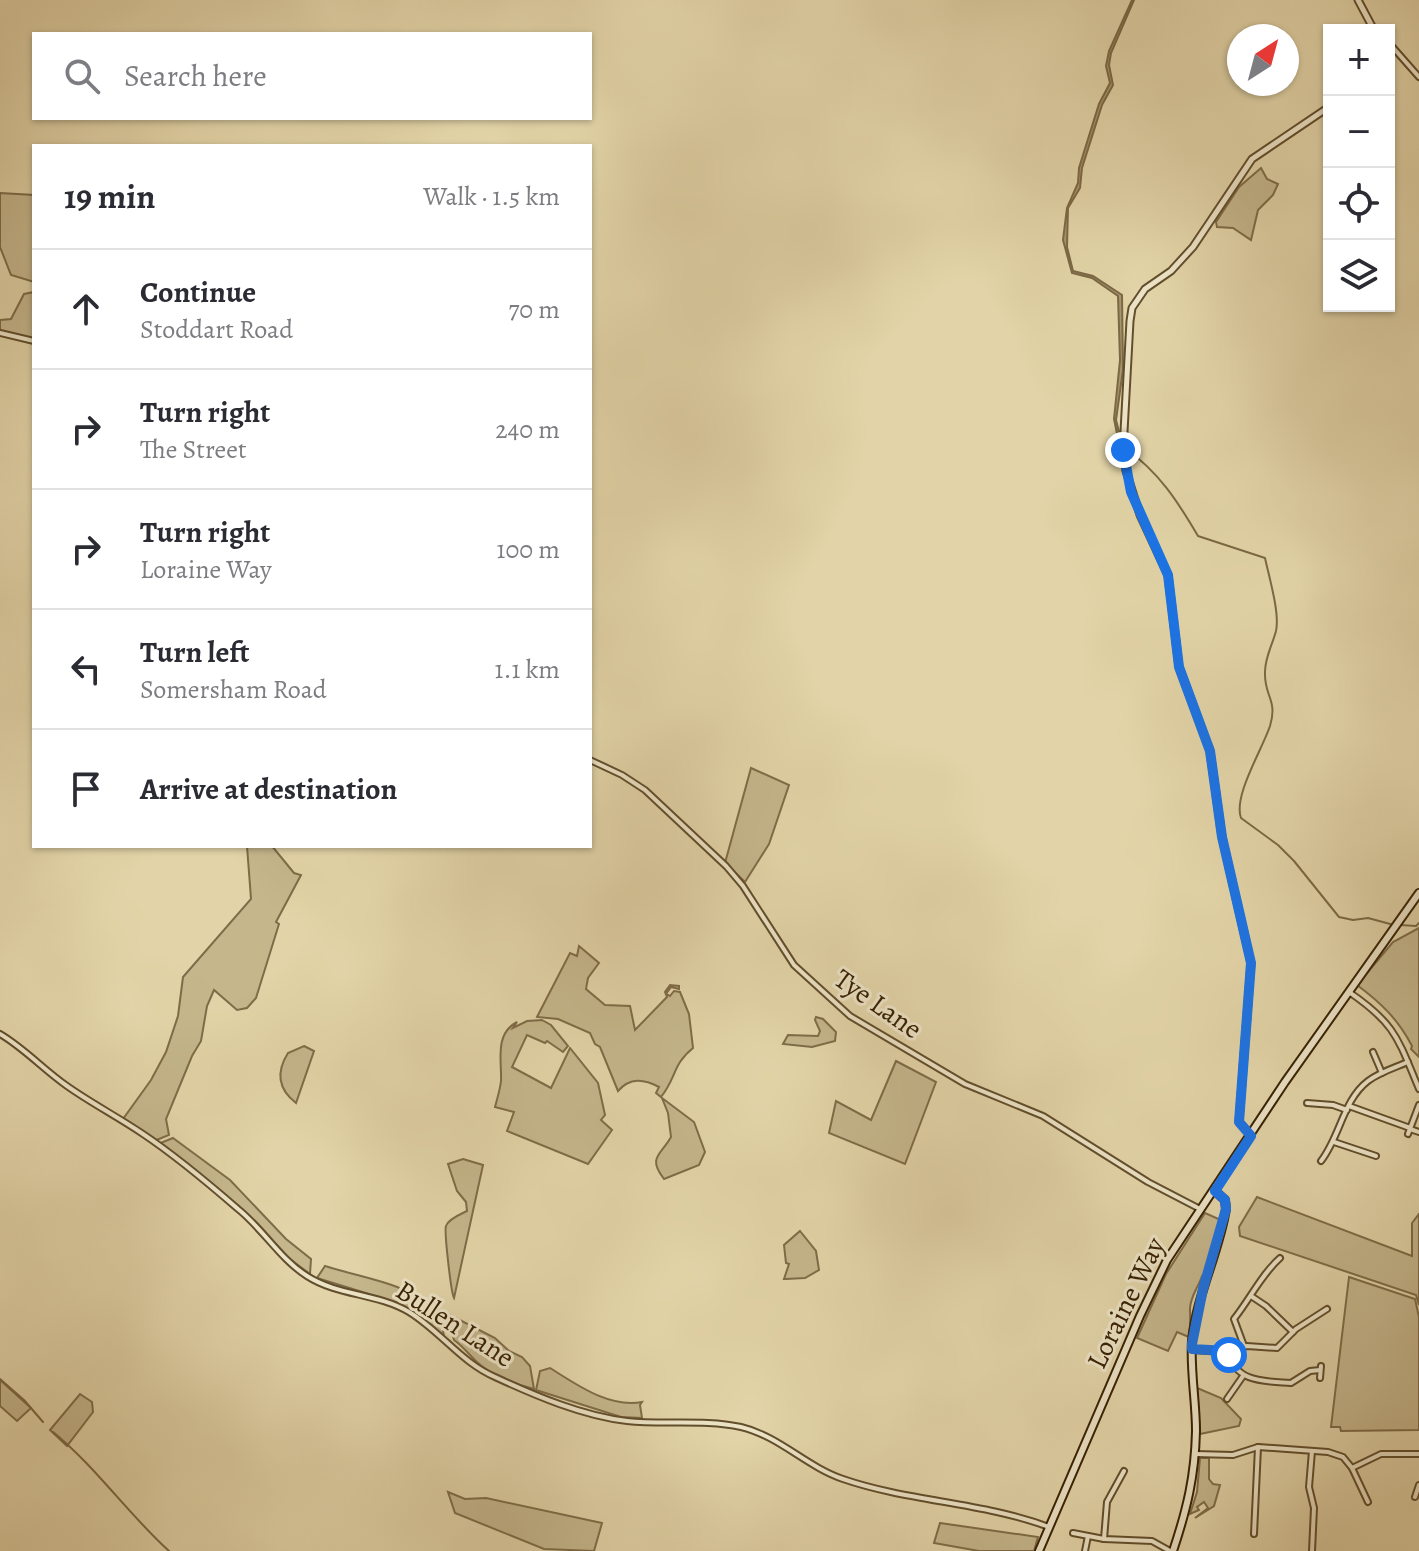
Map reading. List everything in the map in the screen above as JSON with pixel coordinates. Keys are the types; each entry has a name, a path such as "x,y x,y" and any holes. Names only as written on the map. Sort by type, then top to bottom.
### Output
{"main road":[{"name":"Loraine Way","path":"1039,1551 1167,1260 1285,1082 1419,893"},
{"path":"1172,1551 1191,1494 1195,1454 1192,1349 1203,1289 1226,1209 1225,1200 1215,1191"}],"street":[{"path":"1358,0 1371,24"},
{"path":"1395,51 1419,77"},
{"path":"1251,1136 1239,1122 1251,963 1222,837 1210,751 1179,667 1168,575 1131,492 1123,450 1130,321 1132,308 1145,289 1171,271 1193,247 1252,159 1323,111"},
{"path":"0,333 32,341"},
{"name":"Tye Lane","path":"592,761 645,790 726,866 743,886 794,965 850,1016 965,1084 1043,1116 1148,1182 1202,1210"},
{"path":"1349,992 1388,1022 1419,1089"},
{"name":"Bullen Lane","path":"0,1034 70,1088 157,1144 246,1215 306,1276 326,1286 377,1298 405,1310 492,1376 613,1419 709,1423 747,1429 762,1434 816,1467 844,1479 901,1496 997,1511 1049,1527"},
{"path":"1373,1052 1382,1073"},
{"path":"1321,1161 1364,1084 1408,1062"},
{"path":"1307,1103 1348,1108 1419,1132"},
{"path":"1409,1130 1419,1105"},
{"path":"1334,1142 1376,1156"},
{"path":"1244,1346 1234,1320 1265,1272 1280,1258"},
{"path":"1251,1296 1264,1303 1293,1332"},
{"path":"1192,1349 1228,1351 1244,1346 1277,1348 1293,1332 1327,1309"},
{"path":"1228,1351 1233,1366 1243,1376 1291,1383 1321,1368 1320,1378"},
{"path":"1227,1399 1243,1376"},
{"path":"1195,1454 1233,1455 1258,1447 1339,1454 1352,1468 1368,1502"},
{"path":"1255,1534 1258,1447"},
{"path":"1312,1451 1309,1490 1314,1508 1312,1551"},
{"path":"1352,1468 1381,1454 1419,1454"},
{"path":"1104,1539 1107,1502 1124,1471"},
{"path":"1415,1497 1419,1485"},
{"path":"1073,1533 1104,1539 1152,1541 1172,1551"},
{"path":"1085,1551 1088,1536"}],"shaded area":[{"path":"1132,0 1111,53 1109,65 1113,85 1102,105 1082,168 1080,188 1068,208 1067,247 1073,271 1093,276 1122,295 1123,370 1116,420 1121,440 1119,444 1114,419 1120,360 1118,296 1092,278 1072,273 1063,240 1067,208 1078,183 1079,168 1099,104 1110,83 1106,66 1109,51"},
{"path":"1261,168 1267,179 1278,184 1273,195 1258,210 1251,240 1233,228 1217,227 1216,222 1239,187"},
{"path":"0,193 32,195 32,281 11,275 0,247"},
{"path":"32,292 32,341 0,333 0,320 11,319 24,294"},
{"path":"751,768 789,785 769,844 745,882 725,863"},
{"path":"247,848 274,848 294,873 301,875 276,922 279,924 256,998 247,1008 237,1010 214,990 207,1006 201,1041 166,1119 169,1135 154,1141 123,1119 151,1080 166,1052 178,1016 183,977 251,899"},
{"path":"1419,928 1419,1057 1395,1020 1357,985 1393,942"},
{"path":"579,946 599,963 588,978 586,989 605,1005 630,1006 635,1030 667,997 665,992 670,985 679,986 679,989 671,987 666,994 670,996 674,991 680,992 689,1014 693,1048 681,1060 661,1097 656,1093 659,1087 643,1081 627,1083 618,1091 600,1047 590,1033 558,1019 537,1017 570,953 577,956"},
{"path":"816,1017 823,1019 836,1032 835,1041 812,1047 783,1044 788,1035 818,1036 820,1031"},
{"path":"542,1020 551,1025 568,1046 563,1052 547,1041 545,1043 527,1035 512,1067 551,1088 570,1048 598,1083 605,1115 601,1120 612,1130 588,1164 507,1131 514,1112 495,1107 501,1081 501,1049 505,1034 517,1022 513,1028 527,1021"},
{"path":"304,1046 314,1051 296,1103 282,1086 281,1073 288,1053"},
{"path":"896,1061 936,1082 905,1164 829,1133 836,1101 871,1120"},
{"path":"662,1098 694,1122 705,1152 699,1165 664,1179 656,1161 671,1137 668,1113"},
{"path":"173,1138 230,1180 286,1239 311,1259 310,1274 287,1257 245,1212 158,1144"},
{"path":"463,1159 483,1165 454,1298 446,1226 467,1211 466,1202 457,1191 448,1164"},
{"path":"1257,1197 1412,1256 1412,1223 1419,1214 1419,1305 1416,1295 1240,1236 1239,1227"},
{"path":"1205,1213 1223,1221 1205,1276 1202,1276 1191,1300 1189,1337 1177,1332 1168,1351 1137,1338 1166,1274"},
{"path":"800,1231 816,1251 819,1270 805,1278 784,1279 789,1264 786,1263 784,1245"},
{"path":"325,1266 384,1282 424,1300 439,1310 444,1336 398,1303 317,1278"},
{"path":"1349,1277 1415,1299 1419,1317 1419,1430 1341,1431 1340,1427 1331,1427"},
{"path":"448,1314 495,1338 509,1351 522,1357 530,1366 534,1389 504,1379 478,1363 454,1340"},
{"path":"550,1368 582,1388 606,1398 618,1402 642,1402 642,1418 621,1417 536,1390 540,1371"},
{"path":"0,1380 31,1408 17,1421 0,1406"},
{"path":"1197,1388 1221,1398 1241,1419 1239,1426 1200,1434"},
{"path":"80,1394 92,1402 93,1412 67,1446 50,1430"},
{"path":"1200,1458 1209,1458 1209,1479 1213,1484 1220,1485 1214,1506 1195,1518 1208,1508 1204,1502 1197,1507 1199,1510 1190,1514 1197,1492"},
{"path":"448,1492 465,1499 486,1498 602,1523 594,1551 544,1549 455,1513"},
{"path":"940,1523 1038,1537 1034,1551 979,1551 934,1543"}],"waterway":[{"path":"1126,449 1167,488 1198,536 1265,558 1277,615 1265,672 1272,717 1241,798 1241,818 1294,861 1339,917 1353,920 1368,918 1394,925"},
{"path":"1400,925 1416,926 1419,923"},
{"path":"0,1379 43,1422"},
{"path":"53,1432 84,1460 169,1551"}],"route":[{"path":"1123,450 1131,492 1168,575 1179,667 1210,751 1222,837 1251,963 1239,1122 1251,1136 1215,1191 1227,1204 1225,1219 1203,1289 1192,1344 1192,1349 1228,1351 1229,1355"}]}
